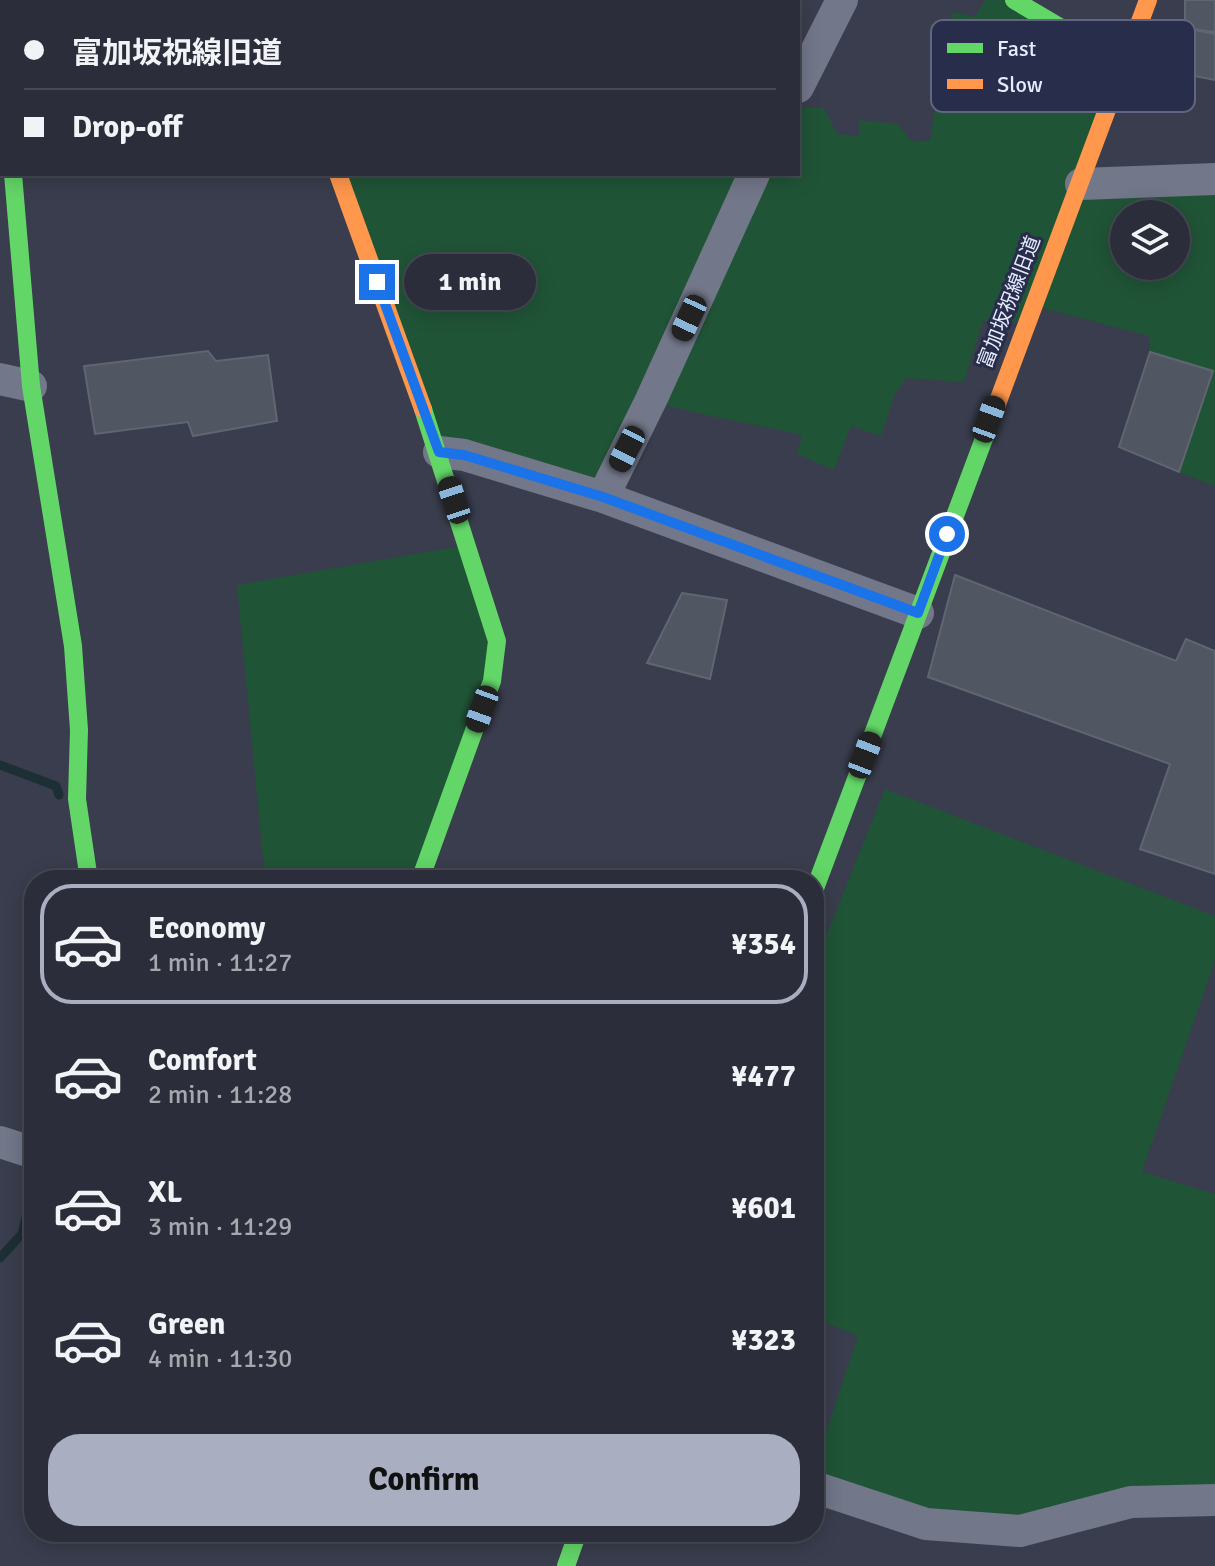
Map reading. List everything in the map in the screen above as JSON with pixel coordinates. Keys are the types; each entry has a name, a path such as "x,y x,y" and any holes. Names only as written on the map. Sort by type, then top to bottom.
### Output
{"street":[{"path":"800,83 842,0"},
{"path":"1014,0 1048,20"},
{"name":"富加坂祝線旧道","path":"1141,20 1148,0"},
{"name":"富加坂祝線旧道","path":"822,870 1039,284 1107,112"},
{"path":"13,176 15,383 73,646 79,730 77,799 88,870"},
{"path":"339,176 439,452 497,641 492,681 424,870"},
{"path":"603,497 753,176"},
{"path":"1081,184 1215,179"},
{"path":"439,452 464,455 603,497 918,613"},
{"path":"0,1142 24,1150"},
{"path":"824,1490 926,1524 1020,1531 1131,1502 1215,1500"},
{"path":"566,1566 574,1542"}],"green space":[{"path":"985,0 1015,0 1049,20 951,20 952,12 975,17"},
{"path":"800,107 824,108 837,134 859,136 859,120 897,124 913,142 930,140 935,112 1107,112 1082,184 1215,179 1215,486 1179,472 1213,371 1150,352 1149,336 1031,305 1025,322 983,321 964,382 906,378 895,394 881,436 851,426 834,470 797,454 802,435 652,401 603,497 439,452 342,176 800,176"},
{"path":"467,545 497,641 423,870 264,870 237,585"},
{"path":"885,789 1215,916 1215,960 1142,1172 1215,1194 1215,1500 1020,1531 824,1489 824,1437 858,1336 824,1322 824,941"}],"building":[{"path":"1185,0 1215,0 1215,32 1195,29 1195,20 1185,20"},
{"path":"1195,30 1215,34 1215,80 1195,76"},
{"path":"208,351 216,361 268,355 277,421 193,436 188,422 95,434 84,366"},
{"path":"1150,352 1213,371 1179,472 1119,447"},
{"path":"955,575 1176,661 1186,639 1215,651 1215,874 1140,849 1170,764 928,677"},
{"path":"682,593 727,600 710,679 647,663"}],"waterway":[{"path":"0,765 56,786 59,795"},
{"path":"0,1258 22,1234 24,1226"}],"traffic: fast":[{"path":"1014,0 1048,20"},
{"path":"13,176 31,386 73,646 79,730 77,799 88,870"},
{"path":"822,870 997,404"},
{"path":"423,409 497,641 492,681 424,870"},
{"path":"566,1566 574,1542"}],"traffic: slow":[{"path":"1141,20 1148,0"},
{"path":"997,404 1106,112"},
{"path":"339,176 423,409"}],"route":[{"path":"377,282 439,452 464,455 603,497 918,613 947,534"}]}
